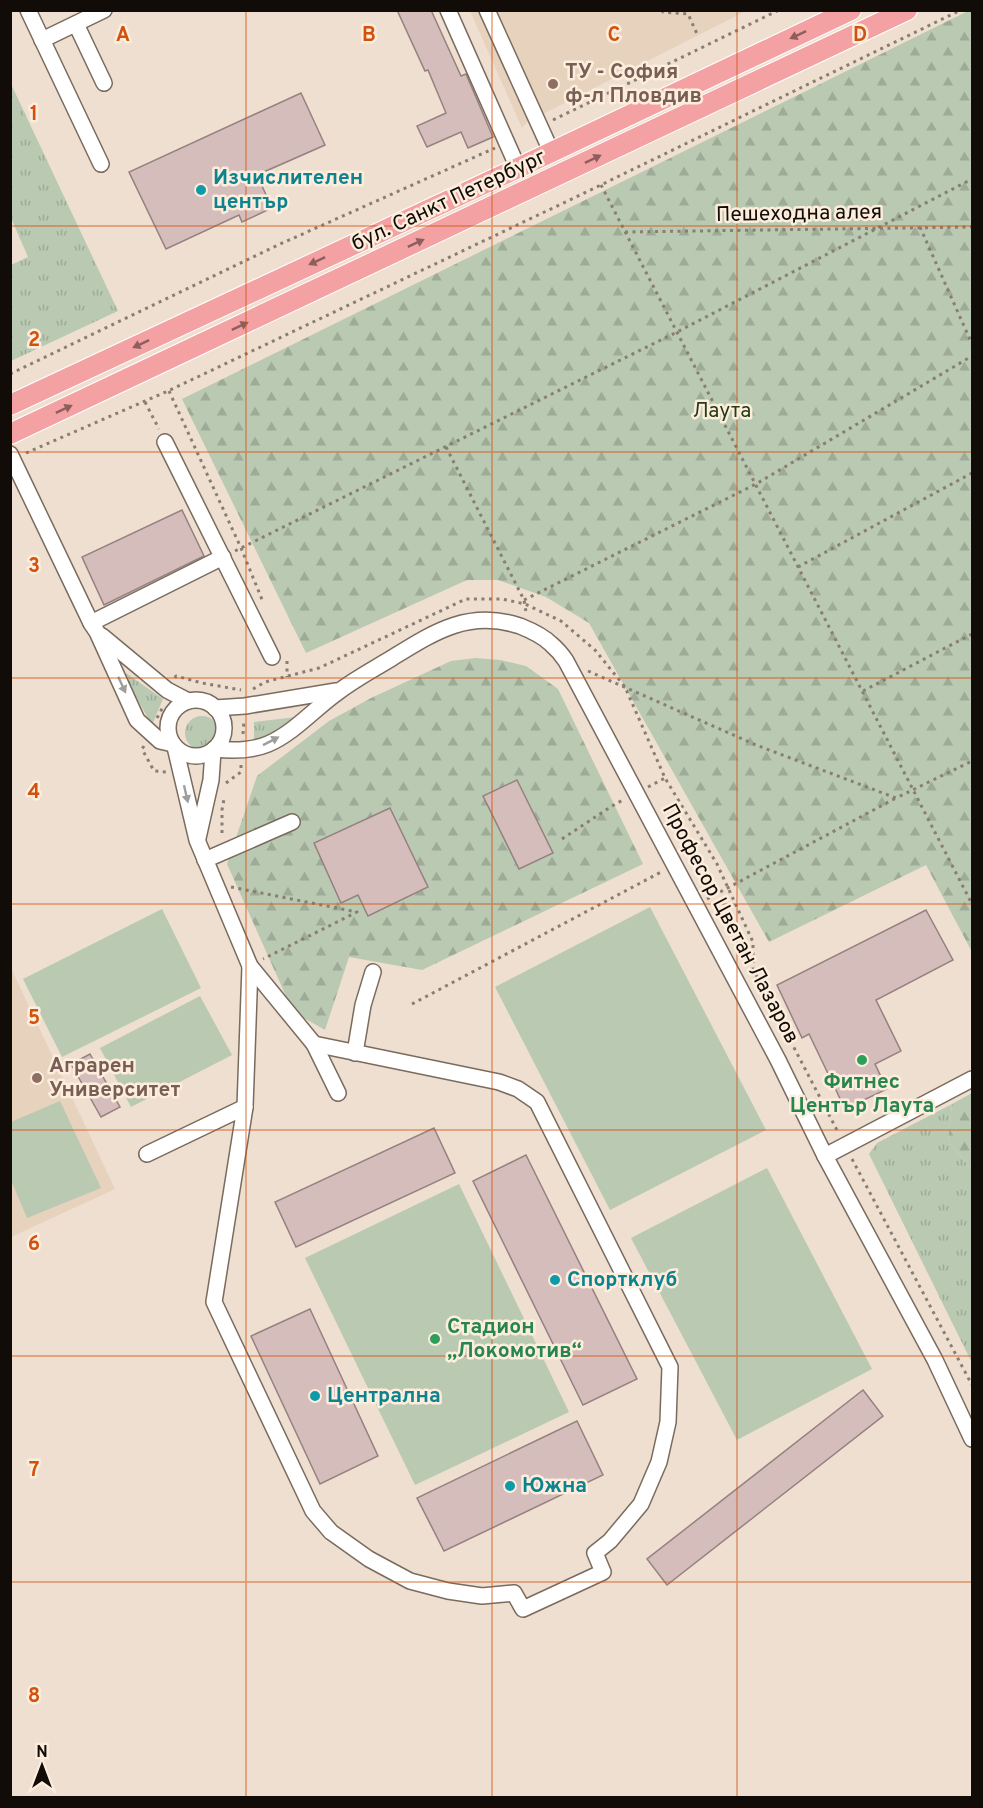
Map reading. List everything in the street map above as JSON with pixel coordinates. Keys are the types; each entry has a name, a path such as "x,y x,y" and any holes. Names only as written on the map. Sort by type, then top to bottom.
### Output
{"main road":[{"name":"бул. Санкт Петербург","path":"10,405 851,10"},
{"name":"бул. Санкт Петербург","path":"10,434 907,10"}],"street":[{"path":"28,10 101,164"},
{"path":"42,40 104,10"},
{"path":"448,10 518,168"},
{"path":"487,10 551,152"},
{"path":"76,24 104,83"},
{"path":"165,442 223,557 278,655"},
{"path":"12,456 94,628 138,720 160,741 174,745 189,755 205,754 213,750 223,737 224,729 220,714 215,708 203,701 188,701 167,690 94,628"},
{"path":"94,628 223,557"},
{"name":"Професор Цветан Лазаров","path":"213,750 242,750 271,742 339,691 447,627 476,619 503,621 528,629 550,642 566,661 675,865 778,1060 825,1156 935,1360 972,1439"},
{"name":"Професор Цветан Лазаров","path":"215,708 245,706 339,691"},
{"path":"188,701 174,711 168,727 197,840 250,966 314,1044 338,1093"},
{"path":"197,840 219,781 213,750"},
{"path":"205,860 292,822"},
{"path":"250,966 244,1107 214,1302 313,1511 331,1532 369,1559 410,1581 448,1591 482,1596 514,1593 523,1609 603,1572 595,1553 610,1541 641,1504 659,1462 668,1422 670,1367 537,1102 518,1089 499,1082 314,1044"},
{"path":"355,1053 363,1005 373,972"},
{"path":"825,1156 972,1079"},
{"path":"147,1154 244,1107"}],"path":[{"path":"662,10 663,12 688,14 698,36"},
{"path":"539,127 779,10"},
{"path":"12,456 145,402 601,185 961,10"},
{"path":"10,374 278,244 506,143"},
{"path":"223,557 677,332 972,179"},
{"path":"601,185 972,904"},
{"name":"Пешеходна алея","path":"625,232 972,226"},
{"path":"920,227 972,344"},
{"path":"446,447 524,600 756,484 972,356"},
{"path":"168,391 241,548 267,611"},
{"path":"145,402 165,442"},
{"path":"798,567 972,473"},
{"path":"181,774 154,771 142,749 166,700 167,690 176,676 249,692 266,682 319,668 466,599 502,599 525,604 561,621 595,650 625,687 665,777 717,864 753,942 753,969 972,1385"},
{"path":"863,691 972,634"},
{"path":"278,655 288,664 287,676"},
{"path":"566,661 756,745 896,798"},
{"path":"696,905 913,789 972,761"},
{"path":"562,839 612,806 665,777"},
{"path":"412,1004 675,865"},
{"path":"215,884 357,912 250,966"}],"shaded area":[{"name":"ТУ - София ф-л Пловдив","path":"470,11 746,11 527,122 522,128"},
{"name":"Аграрен Университет","path":"10,966 115,1189 11,1237 10,1237"}],"green space":[{"name":"Лаута","path":"972,11 972,952 926,865 769,942 589,623 546,597 498,580 467,580 306,653 182,399"},
{"path":"11,84 118,311 11,361 11,265 28,257 11,218"},
{"path":"476,658 500,660 526,666 558,689 643,864 422,970 349,957 325,1030 304,1018 286,996 227,864 257,776 329,721 371,698 451,661"},
{"path":"126,673 163,699 152,725 125,678"},
{"path":"202,716 214,721 219,733 214,745 202,750 190,745 185,733 190,721"},
{"path":"296,717 296,720 254,744 254,722"},
{"path":"650,907 766,1130 610,1210 495,987"},
{"path":"162,909 201,988 62,1057 23,979"},
{"path":"200,996 232,1055 131,1107 100,1048"},
{"path":"972,1093 972,1167 948,1141 952,1104"},
{"path":"60,1101 101,1188 27,1218 11,1180 11,1122"},
{"path":"952,1104 948,1141 972,1167 972,1363 869,1154 877,1143"},
{"path":"767,1168 872,1369 737,1440 631,1238"},
{"path":"459,1184 569,1412 415,1485 305,1258"}],"building":[{"path":"397,10 431,10 461,76 466,74 493,137 468,148 461,132 427,147 417,126 446,113 428,70 425,71"},
{"name":"Изчислителен център","path":"301,93 325,145 257,175 272,208 242,222 239,215 166,249 129,172"},
{"path":"182,510 204,556 104,605 82,557"},
{"path":"517,780 553,853 519,869 483,796"},
{"path":"390,808 428,887 368,916 358,895 341,903 314,843"},
{"path":"926,910 953,960 876,1000 901,1051 875,1064 887,1089 845,1109 809,1034 802,1038 777,985"},
{"path":"90,1054 120,1107 101,1117 71,1064"},
{"path":"434,1128 455,1173 296,1247 275,1202"},
{"name":"Спортклуб","path":"526,1155 637,1379 583,1405 473,1181"},
{"name":"Централна","path":"310,1309 378,1456 320,1484 251,1336"},
{"path":"863,1390 883,1416 667,1585 647,1559"},
{"name":"Южна","path":"577,1421 603,1475 444,1551 417,1498"}],"place":[{"name":"ТУ - София ф-л Пловдив","path":"553,84"},
{"name":"Изчислителен център","path":"201,190"},
{"name":"Фитнес Център Лаута","path":"862,1060"},
{"name":"Аграрен Университет","path":"37,1078"},
{"name":"Спортклуб","path":"555,1280"},
{"name":"Стадион „Локомотив“","path":"435,1339"},
{"name":"Централна","path":"315,1396"},
{"name":"Южна","path":"510,1486"}]}
